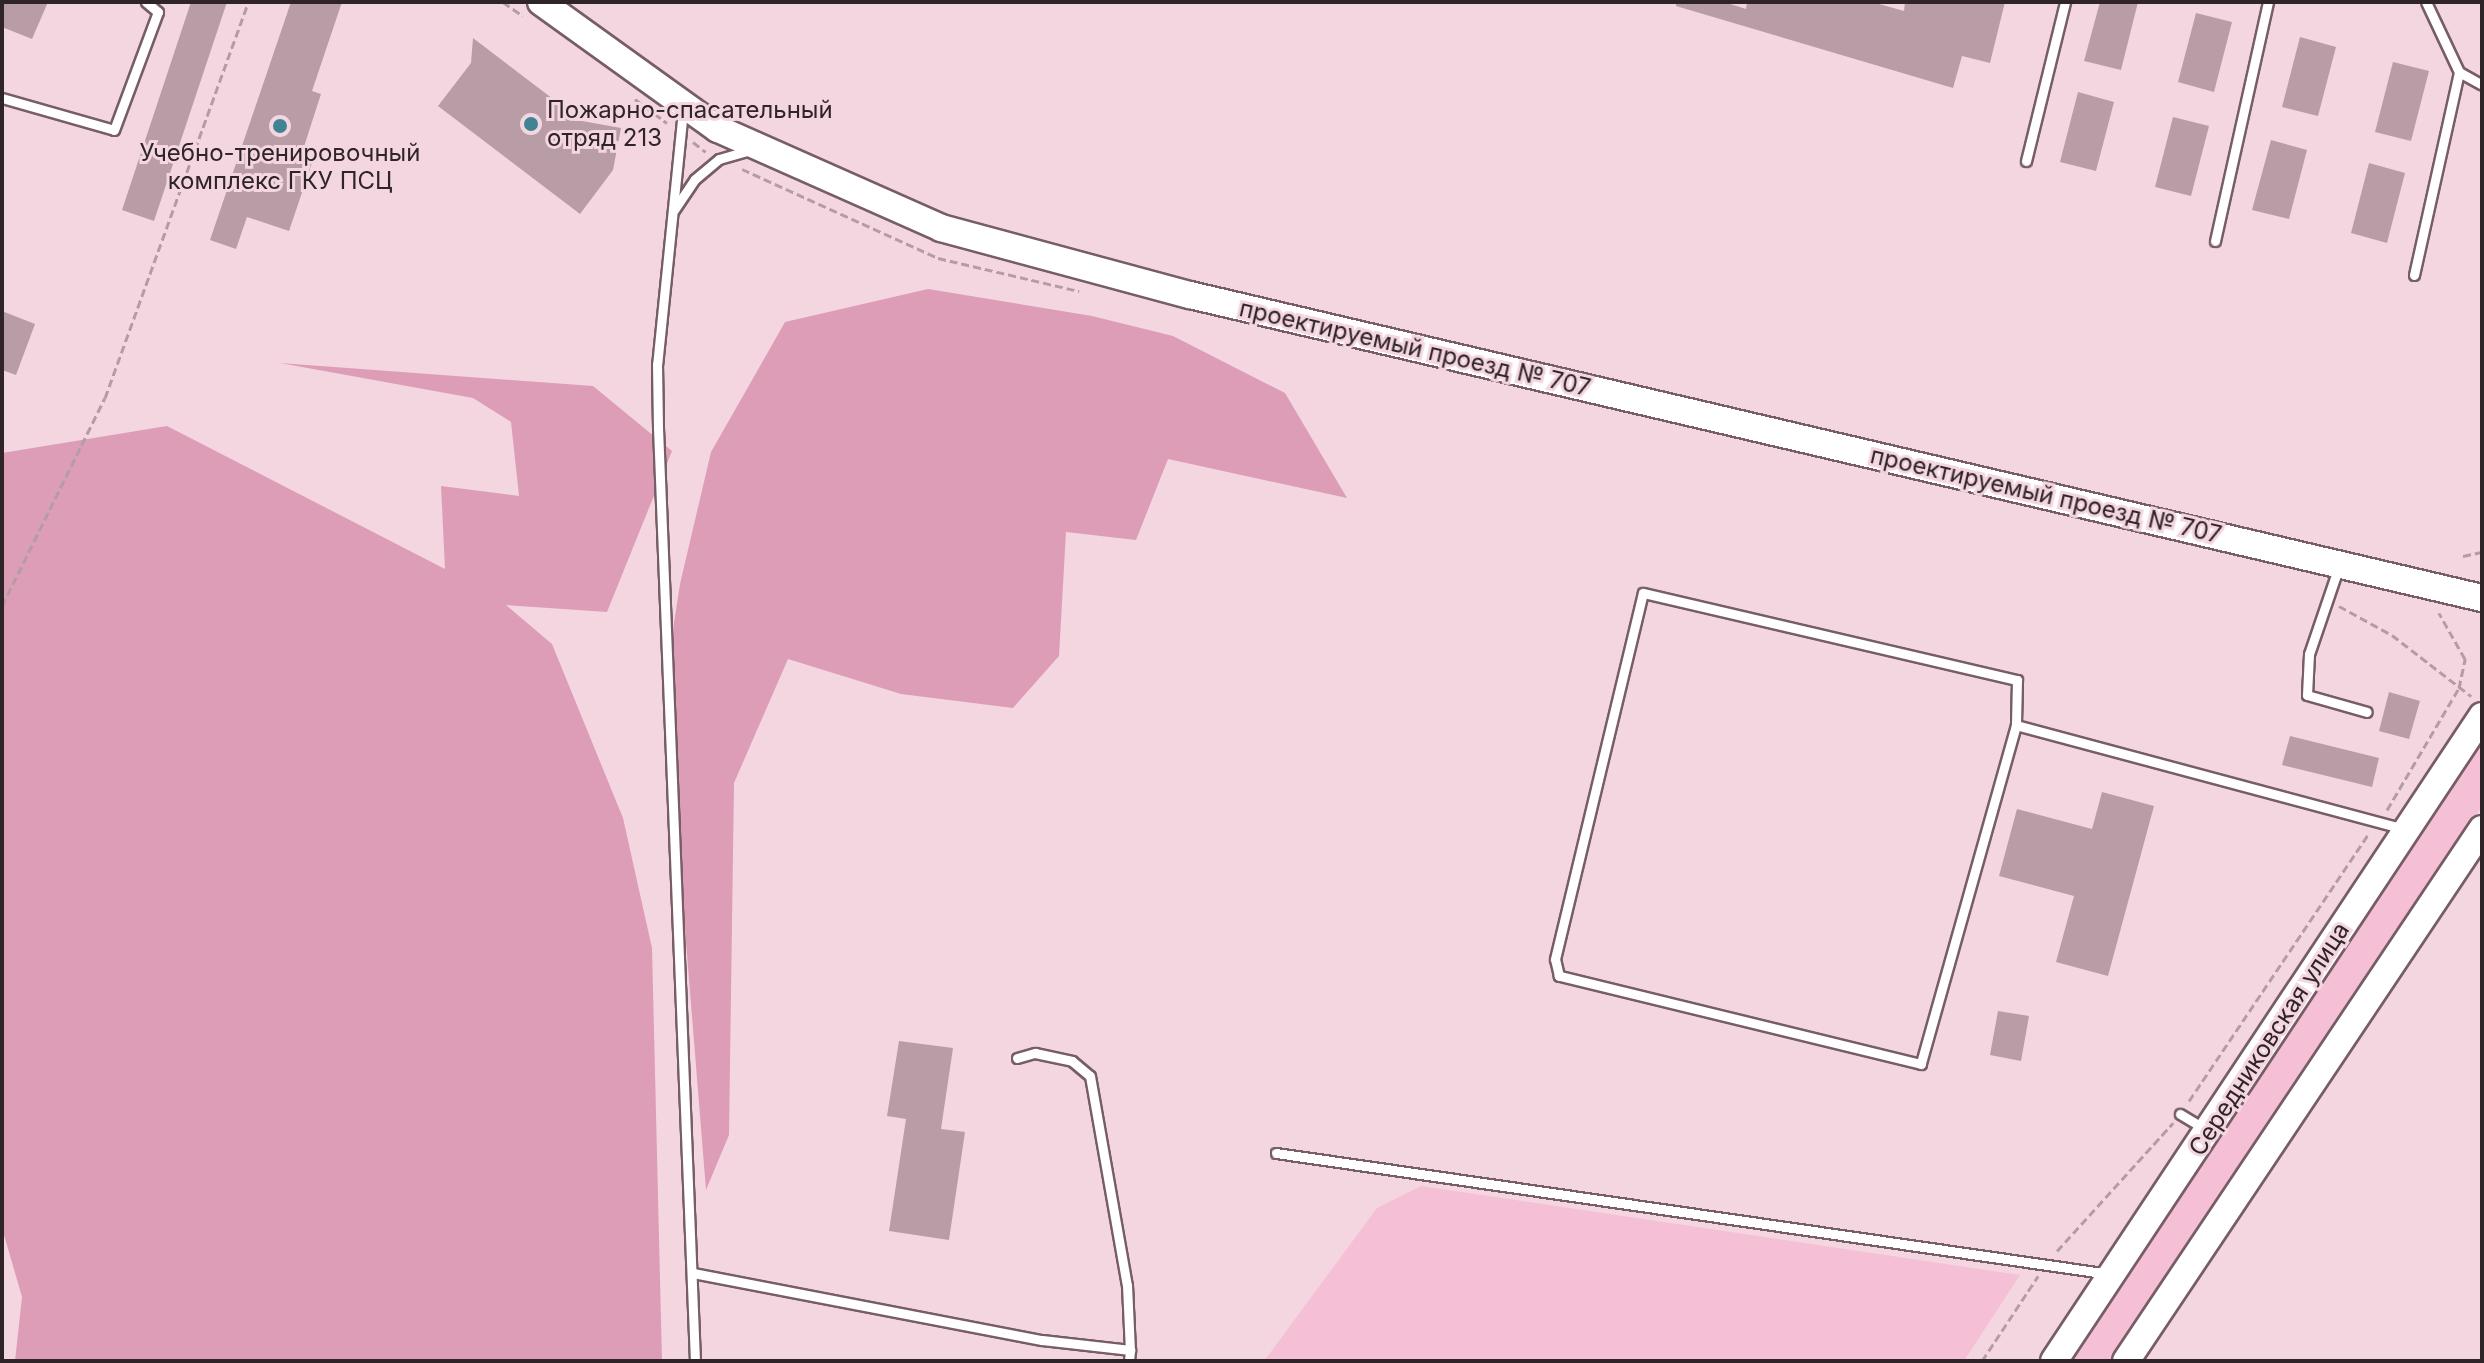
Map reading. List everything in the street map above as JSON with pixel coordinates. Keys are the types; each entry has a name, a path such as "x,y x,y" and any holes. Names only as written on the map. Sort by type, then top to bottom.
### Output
{"street":[{"name":"проектируемый проезд № 707","path":"541,2 718,129 941,228 1190,295 2340,563"},
{"path":"2340,563 2482,598"},
{"name":"Середниковская улица","path":"2054,1361 2407,829 2479,708"},
{"path":"2126,1361 2482,829"}],"lane":[{"path":"2,98 114,130 158,12 146,2"},
{"path":"2026,161 2065,2"},
{"path":"2215,241 2268,2"},
{"path":"2426,2 2459,72 2482,85"},
{"path":"2414,275 2459,72"},
{"path":"683,104 657,364 695,1361"},
{"path":"673,212 695,179 719,159 760,147"},
{"path":"2340,563 2309,654 2307,695 2367,712"},
{"path":"1643,593 2017,680 2016,725 1921,1064 1559,976 1555,959 1643,593"},
{"path":"2016,725 2375,824 2407,829"},
{"path":"693,1273 1129,1356 1122,1255 1090,1076 1072,1061 1035,1053 1017,1058"},
{"path":"2180,1114 2208,1131"},
{"path":"1276,1153 2112,1275"}],"path":[{"path":"2,606 105,398 248,2"},
{"path":"2463,556 2482,552"},
{"path":"2328,602 2392,635 2459,688 2479,708"},
{"path":"1982,1361 2046,1264 2180,1114 2375,824 2396,800 2459,688 2465,659 2436,608"}],"shaded area":[{"path":"928,289 1092,316 1173,336 1285,393 1347,498 1168,459 1136,540 1066,532 1059,656 1013,708 901,694 788,659 734,783 729,1135 706,1190 665,681 680,584 711,452 785,322"},
{"path":"280,363 593,386 672,451 607,612 506,605 552,644 623,818 652,948 662,1361 15,1361 22,1297 2,1228 2,453 167,426 445,569 441,486 519,496 511,422 473,398"},
{"path":"2482,741 2482,806 2113,1361 2070,1361"},
{"path":"1421,1186 2020,1275 1964,1361 1264,1361 1377,1208"}],"building":[{"path":"2,2 48,2 32,39 2,27"},
{"path":"191,2 227,2 154,221 122,210"},
{"name":"Учебно-тренировочный комплекс ГКУ ПСЦ","path":"291,2 342,2 312,91 321,94 300,159 312,163 289,231 247,217 236,249 210,240"},
{"path":"1676,2 1724,2 1746,9 1747,2 1872,2 1904,11 1905,2 2005,2 1990,63 1962,56 1953,88 1676,6"},
{"path":"2100,2 2138,2 2121,70 2084,61"},
{"path":"2196,13 2232,22 2214,92 2178,82"},
{"path":"2300,37 2336,47 2318,116 2282,107"},
{"name":"Пожарно-спасательный отряд 213","path":"473,38 582,121 621,128 613,170 580,214 438,106 471,63"},
{"path":"2393,62 2429,71 2411,141 2375,132"},
{"path":"2078,92 2114,102 2096,171 2060,162"},
{"path":"2173,117 2209,126 2191,196 2155,187"},
{"path":"2271,140 2307,150 2289,219 2252,210"},
{"path":"2369,163 2405,173 2387,243 2351,233"},
{"path":"2,311 35,324 16,375 2,370"},
{"path":"2389,692 2420,701 2409,739 2379,731"},
{"path":"2290,736 2379,758 2372,787 2282,765"},
{"path":"2102,792 2154,806 2108,976 2056,962 2074,896 1999,876 2017,809 2092,829"},
{"path":"1998,1011 2029,1016 2021,1061 1990,1055"},
{"path":"899,1041 953,1048 941,1129 965,1132 949,1240 889,1231 906,1119 887,1116"}],"place":[{"name":"Пожарно-спасательный отряд 213","path":"531,124"},
{"name":"Учебно-тренировочный комплекс ГКУ ПСЦ","path":"280,126"}]}
